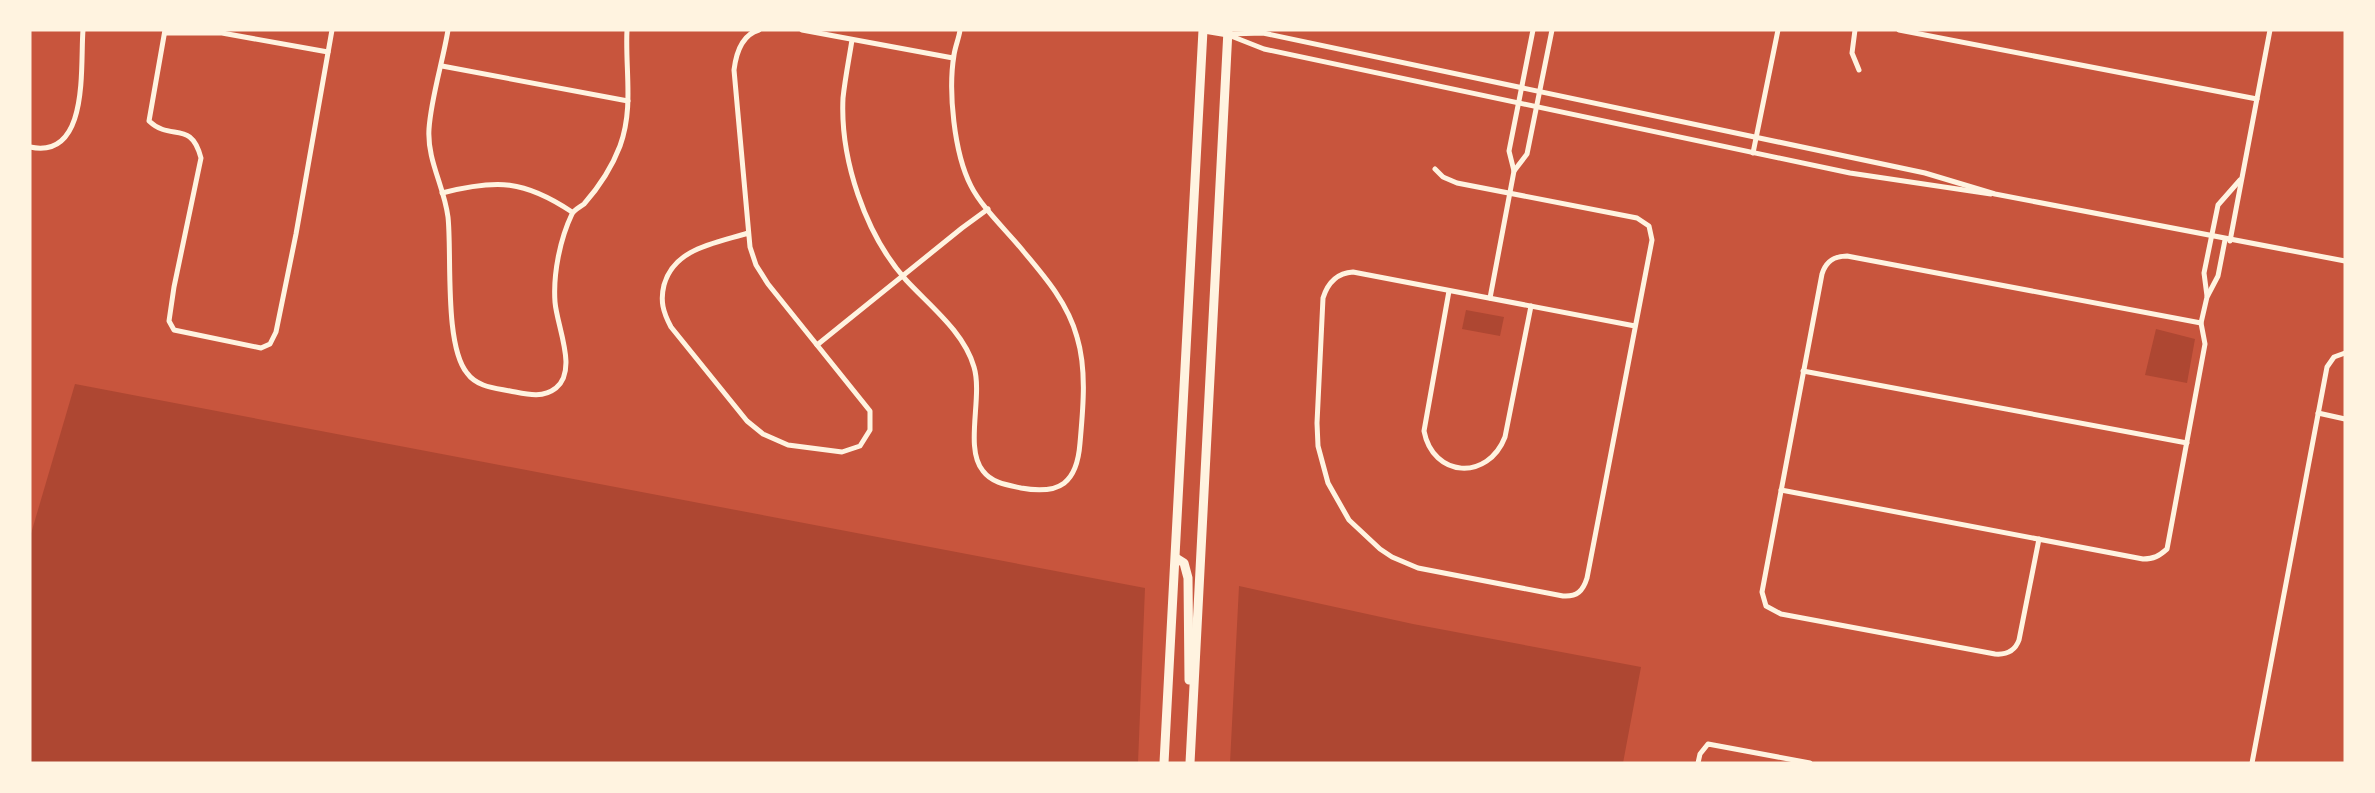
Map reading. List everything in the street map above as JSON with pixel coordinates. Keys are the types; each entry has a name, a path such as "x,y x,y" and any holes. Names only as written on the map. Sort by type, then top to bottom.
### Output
{"highway":[{"path":"1164,763 1203,30"},
{"path":"1191,763 1228,32"},
{"path":"1176,558 1184,563 1188,578 1188,707 1192,734"}],"street":[{"path":"30,147 43,149 54,146 64,139 72,126 83,75 83,30"},
{"path":"328,52 222,33 165,31 149,121 167,131 191,135 197,143 201,158 173,287 169,321 174,330 261,348 270,344 276,332 296,234 332,30"},
{"path":"448,30 431,113 429,138 432,164 448,216 455,337 462,365 470,377 482,385 528,394 540,394 554,389 562,381 566,371 566,359 556,315 555,284 572,212 582,206 614,160 625,130 628,101 627,30"},
{"path":"748,233 691,251 677,260 667,273 661,297 663,313 671,327 747,421 763,433 788,445 842,452 860,446 870,430 870,411 762,276 750,247 734,70 736,51 752,32 759,30"},
{"path":"802,30 953,58"},
{"path":"852,40 844,98 847,154 858,197 869,221 903,276 959,338 971,356 978,386 975,453 982,471 990,478 1013,486 1043,491 1054,489 1072,476 1078,460 1082,402 1081,354 1068,313 1056,293 971,186 958,146 952,102 953,58 960,30"},
{"path":"1203,30 1263,33 1925,173 1995,194 2345,261"},
{"path":"1490,298 1514,171 1510,151 1534,30"},
{"path":"1514,171 1527,154 1552,30"},
{"path":"1753,153 1778,30"},
{"path":"1855,30 1852,53 1859,70"},
{"path":"1899,30 2257,99"},
{"path":"1781,490 2143,559 2153,559 2161,555 2167,548 2205,344 2202,323 2207,297 2218,276 2242,177 2270,30"},
{"path":"1228,32 1264,49 1536,108 1850,173 1972,193 1995,194"},
{"path":"442,66 628,101"},
{"path":"1435,169 1443,177 1457,183 1637,218 1649,226 1652,240 1587,578 1579,593 1563,596 1430,572 1405,563 1380,549 1359,531 1341,508 1328,483 1320,458 1317,423 1324,298 1328,285 1339,275 1353,272 1635,326"},
{"path":"2207,297 2204,273 2218,205 2242,177"},
{"path":"442,193 473,185 512,185 543,194 572,212"},
{"path":"817,345 988,209"},
{"path":"2039,539 2020,640 2016,648 2008,654 1995,654 1781,614 1766,606 1762,592 1824,268 1831,259 1842,256 2202,323"},
{"path":"1449,291 1424,431 1436,457 1462,468 1480,466 1501,447 1531,306"},
{"path":"2252,763 2327,367 2334,357 2345,353"},
{"path":"1803,371 2187,443"},
{"path":"2318,414 2345,419"},
{"path":"1698,763 1700,754 1708,744 1810,763"}],"shaded area":[{"path":"1466,310 1504,317 1500,336 1462,329"},
{"path":"2156,329 2195,339 2187,383 2145,375"},
{"path":"75,384 1145,588 1138,763 30,763 30,537"},
{"path":"1239,586 1413,624 1641,667 1623,763 1230,763"}]}
